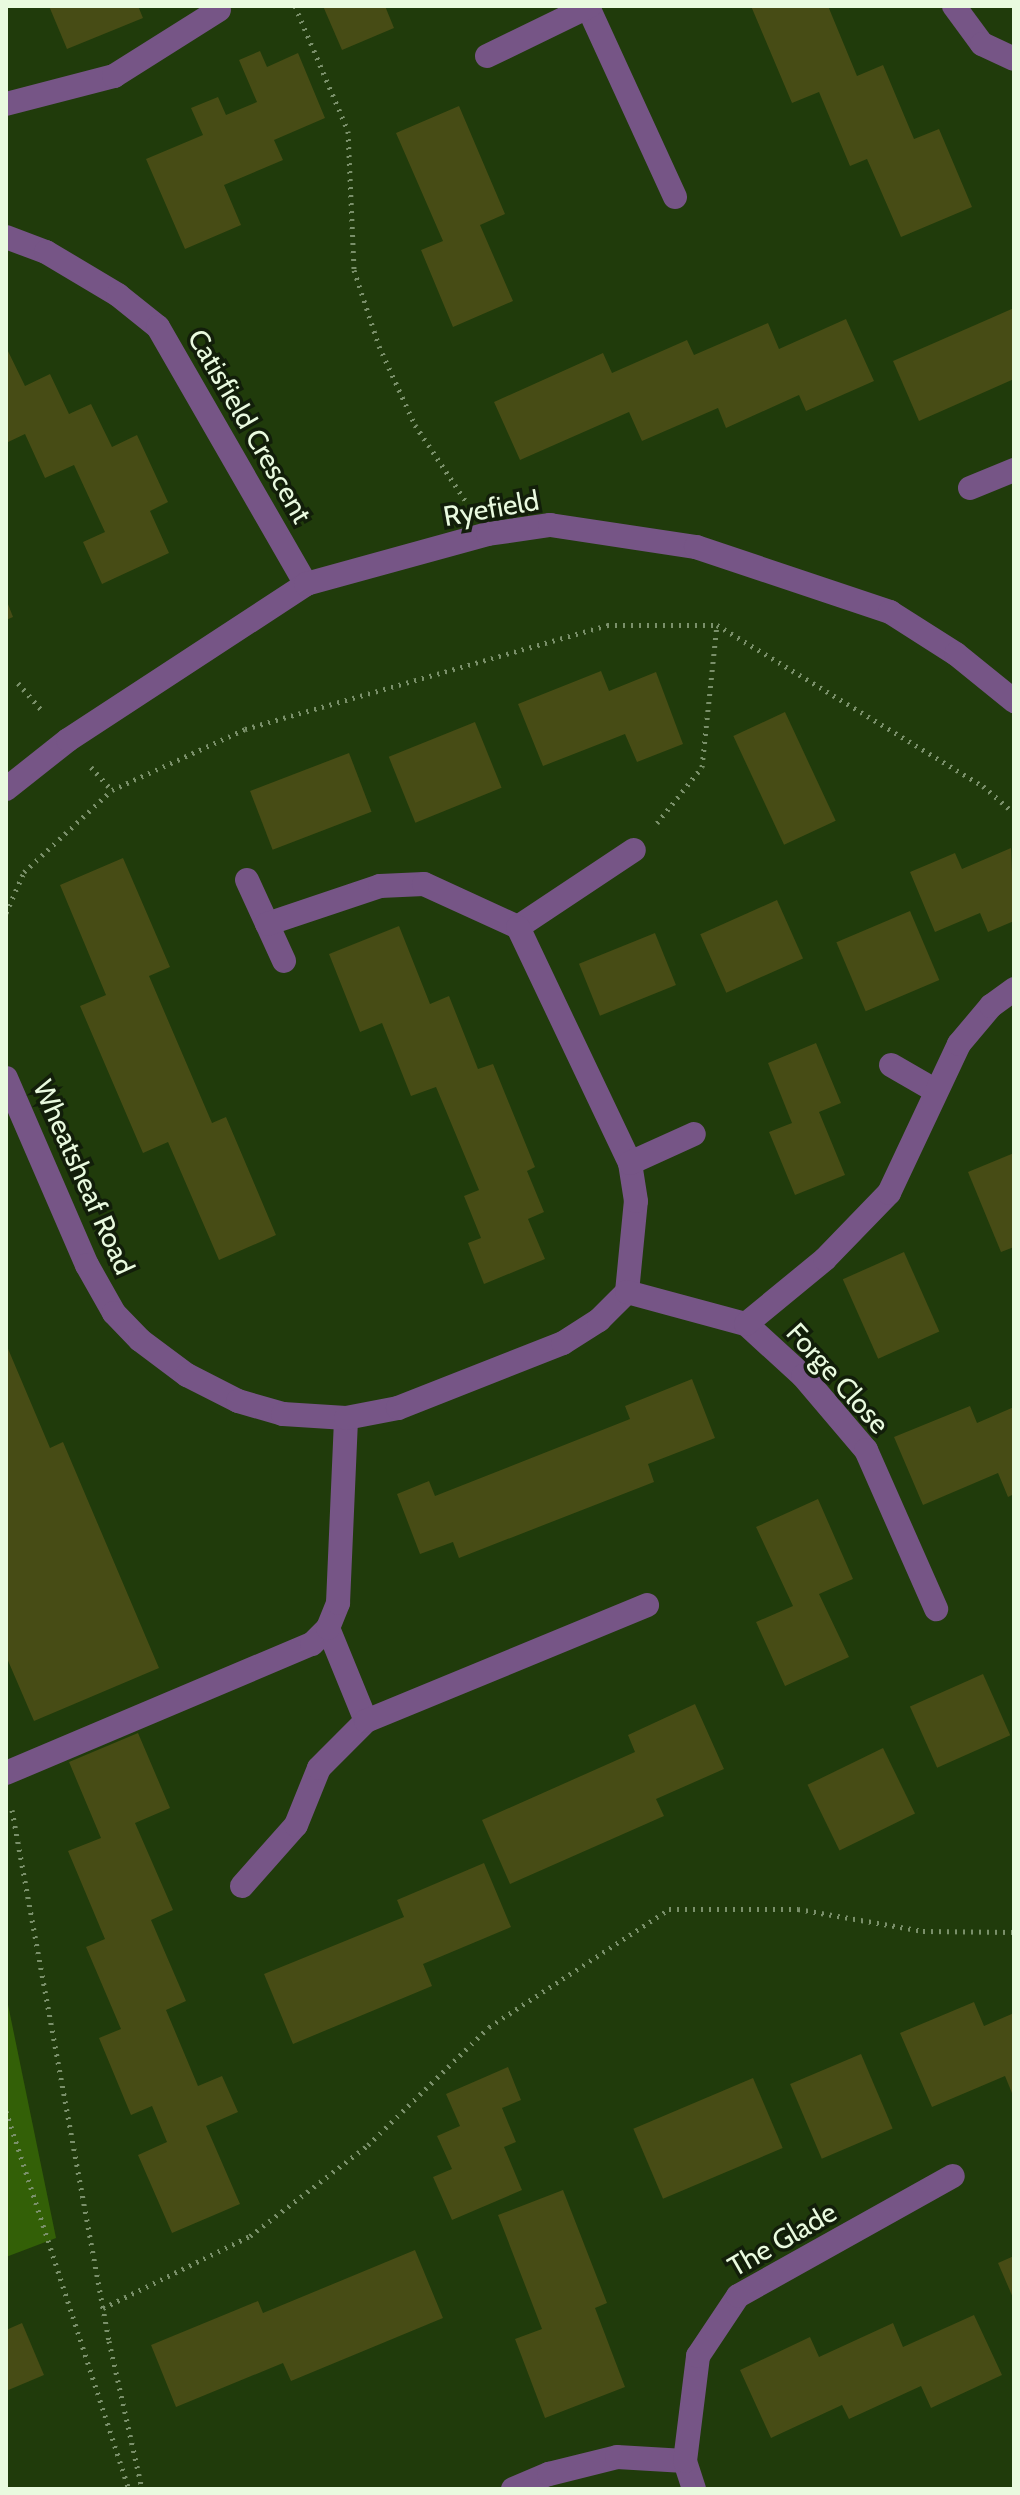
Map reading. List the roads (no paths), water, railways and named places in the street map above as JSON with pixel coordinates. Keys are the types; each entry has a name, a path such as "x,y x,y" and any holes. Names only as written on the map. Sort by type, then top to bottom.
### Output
{"street":[{"path":"487,56 589,6 675,197"},
{"path":"954,6 982,44 1014,59"},
{"path":"6,104 114,76 219,10"},
{"name":"Catisfield Crescent","path":"6,237 58,259 118,295 158,327 306,584"},
{"path":"970,488 1014,470"},
{"name":"Ryefield","path":"6,789 68,740 306,584 488,534 550,525 696,547 890,612 1014,701"},
{"path":"518,927 634,850"},
{"path":"247,880 284,961"},
{"path":"267,924 380,886 424,884 518,927 630,1163 636,1201 627,1292"},
{"name":"Forge Close","path":"746,1324 825,1259 889,1193 959,1044 991,1006 1014,989"},
{"path":"891,1065 936,1091"},
{"name":"Wheatsheaf Road","path":"6,1078 87,1265 114,1313 140,1340 187,1375 238,1401 283,1414 346,1418 398,1408 563,1343 599,1320 627,1292"},
{"path":"630,1163 694,1134"},
{"name":"Forge Close","path":"627,1292 746,1324 803,1376 866,1450 936,1609"},
{"path":"7,1783 312,1644 328,1628 338,1603 346,1418"},
{"path":"242,1886 296,1825 319,1768 366,1721 647,1605"},
{"path":"328,1628 366,1721"},
{"name":"The Glade","path":"694,2489 685,2461 698,2356 738,2296 953,2176"},
{"path":"513,2489 549,2474 617,2457 685,2461"}]}
